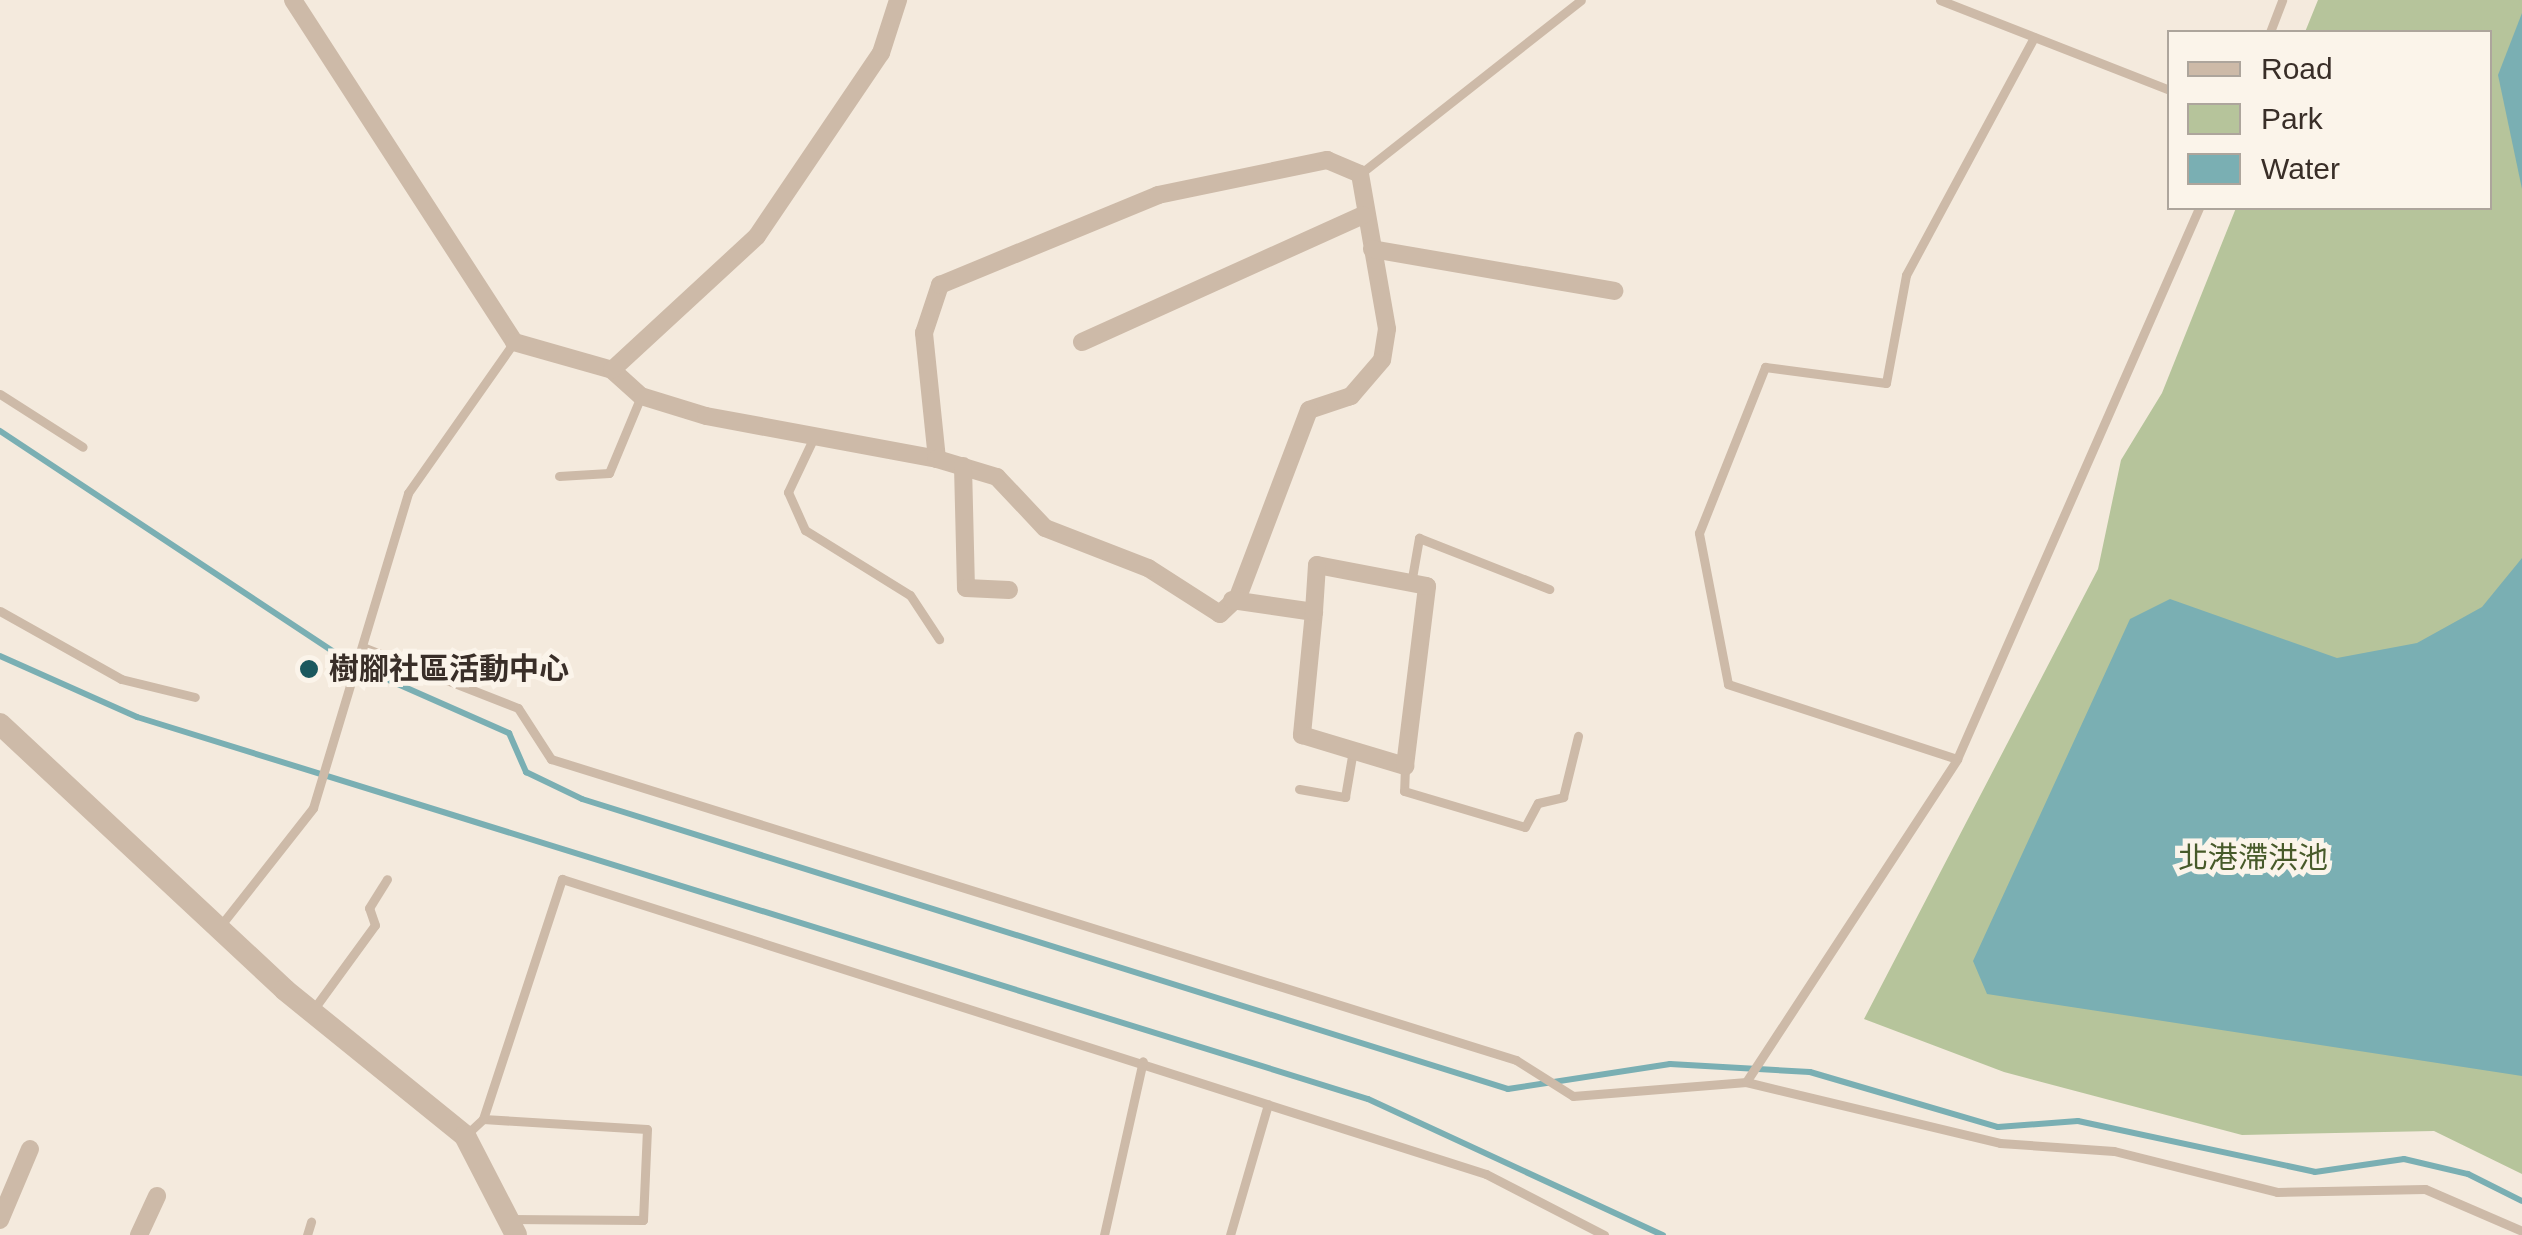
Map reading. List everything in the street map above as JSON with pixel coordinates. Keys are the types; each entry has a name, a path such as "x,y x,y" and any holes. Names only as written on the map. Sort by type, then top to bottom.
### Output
{"street":[{"path":"292,0 514,342 612,370 642,396 937,460 998,477 1045,528 1148,568 1220,614 1232,600 1309,410 1351,396 1382,360 1387,329 1363,215 1360,174 1326,160 1158,195 940,285 924,333 937,460"},
{"path":"612,370 757,236 881,53 898,0"},
{"path":"1082,342 1363,215"},
{"path":"1372,249 1614,291"},
{"path":"963,466 966,588 1009,590"},
{"path":"1318,564 1412,578 1427,586 1405,766 1302,735 1318,564"},
{"path":"1232,600 1314,612"},
{"path":"0,724 312,1012 465,1136 511,1227"},
{"path":"0,1220 30,1148"},
{"path":"139,1235 157,1196"}],"lane":[{"path":"1360,174 1580,0"},
{"path":"1940,0 2167,89"},
{"path":"2271,30 2282,0"},
{"path":"1957,758 1728,684 1699,532 1765,367 1886,383 1906,275 2034,37"},
{"path":"1746,1082 1957,758 2198,210"},
{"path":"219,929 322,788 357,680 408,493 514,342"},
{"path":"0,394 83,447"},
{"path":"559,476 609,473 642,396"},
{"path":"815,435 788,492 805,530 910,595 939,639"},
{"path":"1412,578 1419,538 1549,589"},
{"path":"0,611 121,678 195,697"},
{"path":"364,652 518,708 552,759 1516,1060 1573,1096 1746,1082 2000,1143 2114,1151 2278,1192 2425,1189 2522,1231"},
{"path":"1405,766 1404,791 1525,827 1538,803 1563,797 1578,736"},
{"path":"1299,789 1345,797 1353,750"},
{"path":"312,1012 375,924 369,908 387,879"},
{"path":"465,1136 483,1119 562,879 1143,1061 1486,1174 1604,1235"},
{"path":"1104,1235 1143,1061"},
{"path":"1230,1235 1268,1104"},
{"path":"483,1119 647,1129 643,1220 511,1227"},
{"path":"307,1235 311,1222"}],"green space":[{"name":"北港滯洪池","path":"2318,0 2522,0 2522,1174 2434,1131 2242,1135 2004,1072 1864,1019 2098,569 2121,460 2162,393 2235,210 2492,210 2492,30 2306,30"}],"water":[{"path":"2522,13 2522,189 2498,75"},
{"path":"2522,558 2522,1076 1987,994 1973,961 2130,619 2170,599 2337,658 2417,643 2482,607"}],"waterway":[{"path":"0,431 350,663 509,733 526,772 582,799 1508,1089 1670,1064 1810,1072 1998,1127 2078,1121 2315,1172 2404,1159 2468,1174 2522,1201"},
{"path":"0,656 137,717 1368,1099 1663,1235"}],"place":[{"name":"樹腳社區活動中心","path":"309,669"}]}
